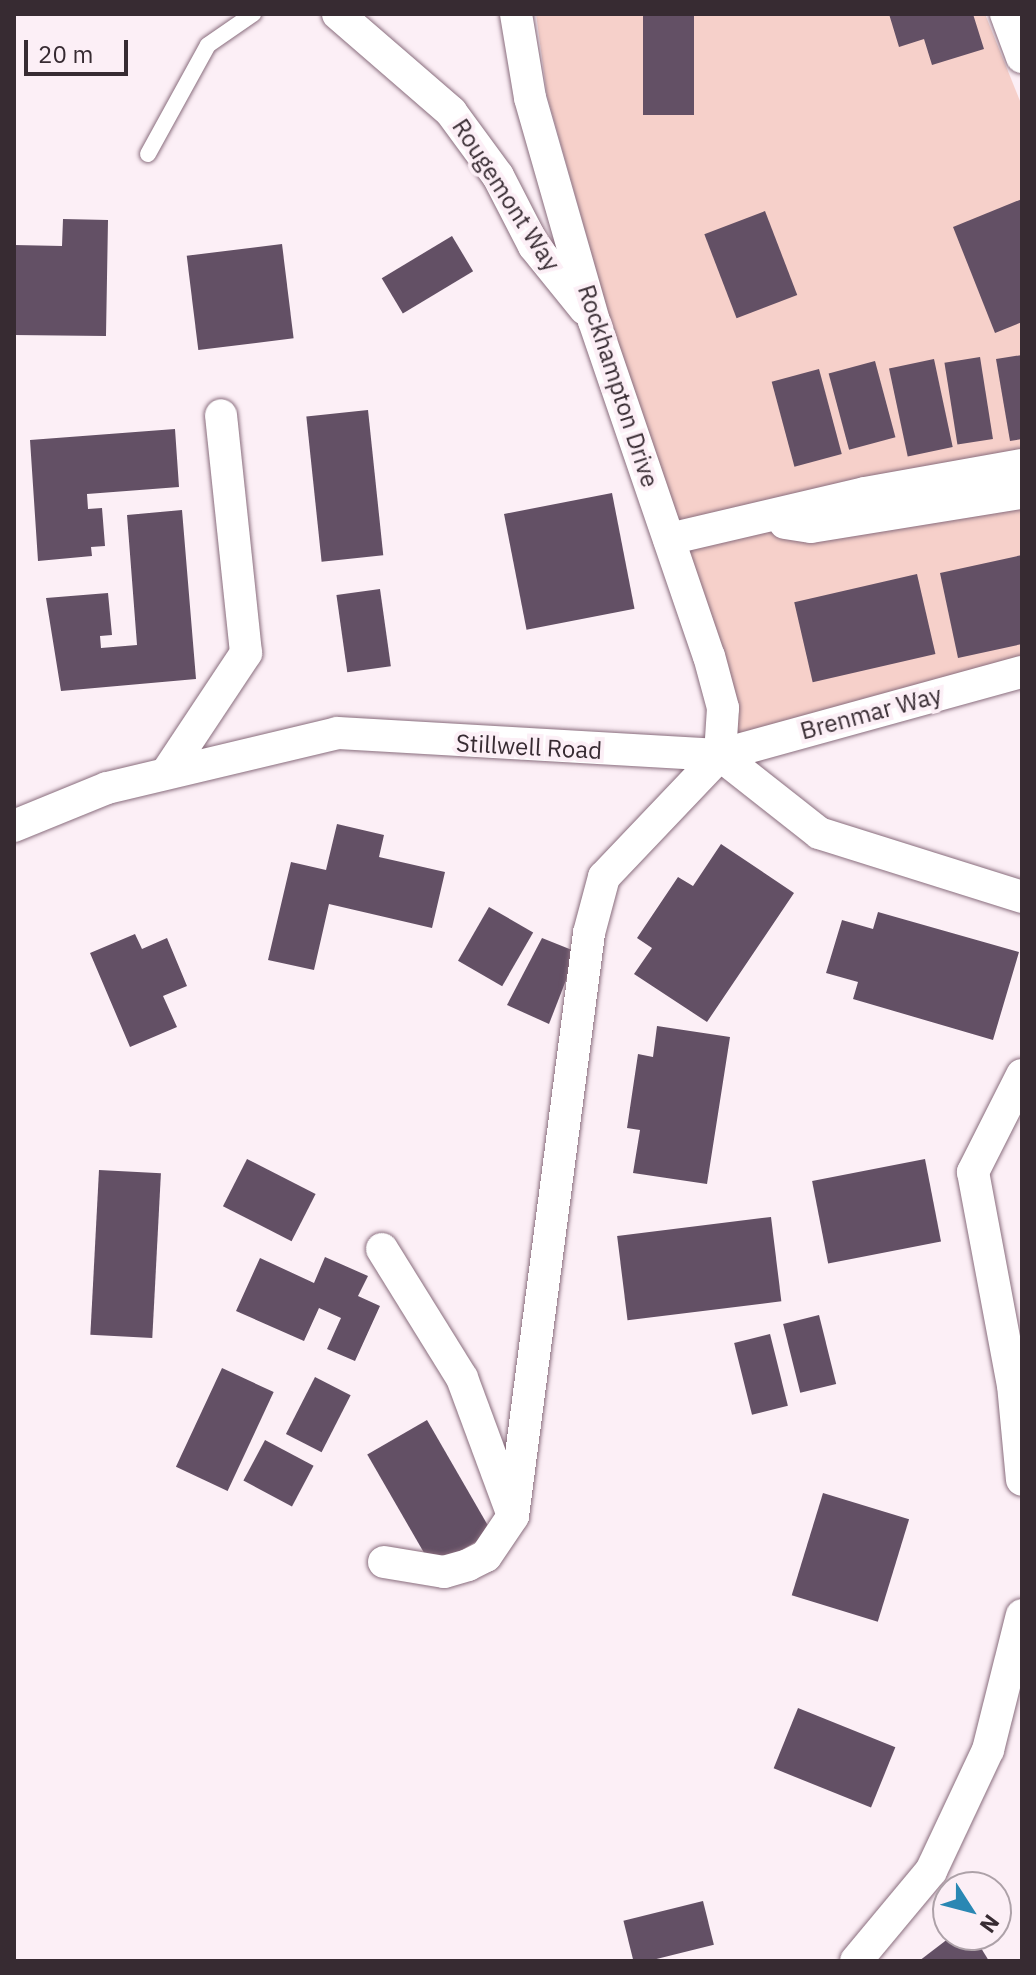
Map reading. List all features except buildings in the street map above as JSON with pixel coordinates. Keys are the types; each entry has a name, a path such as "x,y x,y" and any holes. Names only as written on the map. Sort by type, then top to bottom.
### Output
{"street":[{"name":"Rougemont Way","path":"338,14 451,112 498,176 534,246 594,321"},
{"name":"Rockhampton Drive","path":"516,14 530,98 594,321 723,708 720,755"},
{"path":"1006,14 1022,57"},
{"path":"167,772 246,653 221,415"},
{"path":"669,539 775,514 1022,465"},
{"path":"775,514 795,528 811,527 1022,493"},
{"name":"Brenmar Way","path":"720,755 1022,672"},
{"name":"Stillwell Road","path":"14,826 167,772 337,733 720,755"},
{"path":"384,1562 444,1572 468,1565 486,1556 513,1516 594,903 627,848 720,755 819,833 1022,897"},
{"path":"1022,1075 973,1172 1008,1282 1022,1480"},
{"path":"382,1249 462,1378 513,1516"},
{"path":"856,1961 931,1871 988,1750 1022,1615"}],"lane":[{"path":"148,154 208,45 253,14"}],"shaded area":[{"path":"536,14 985,14 1022,106 1022,663 729,743 547,95"}]}
